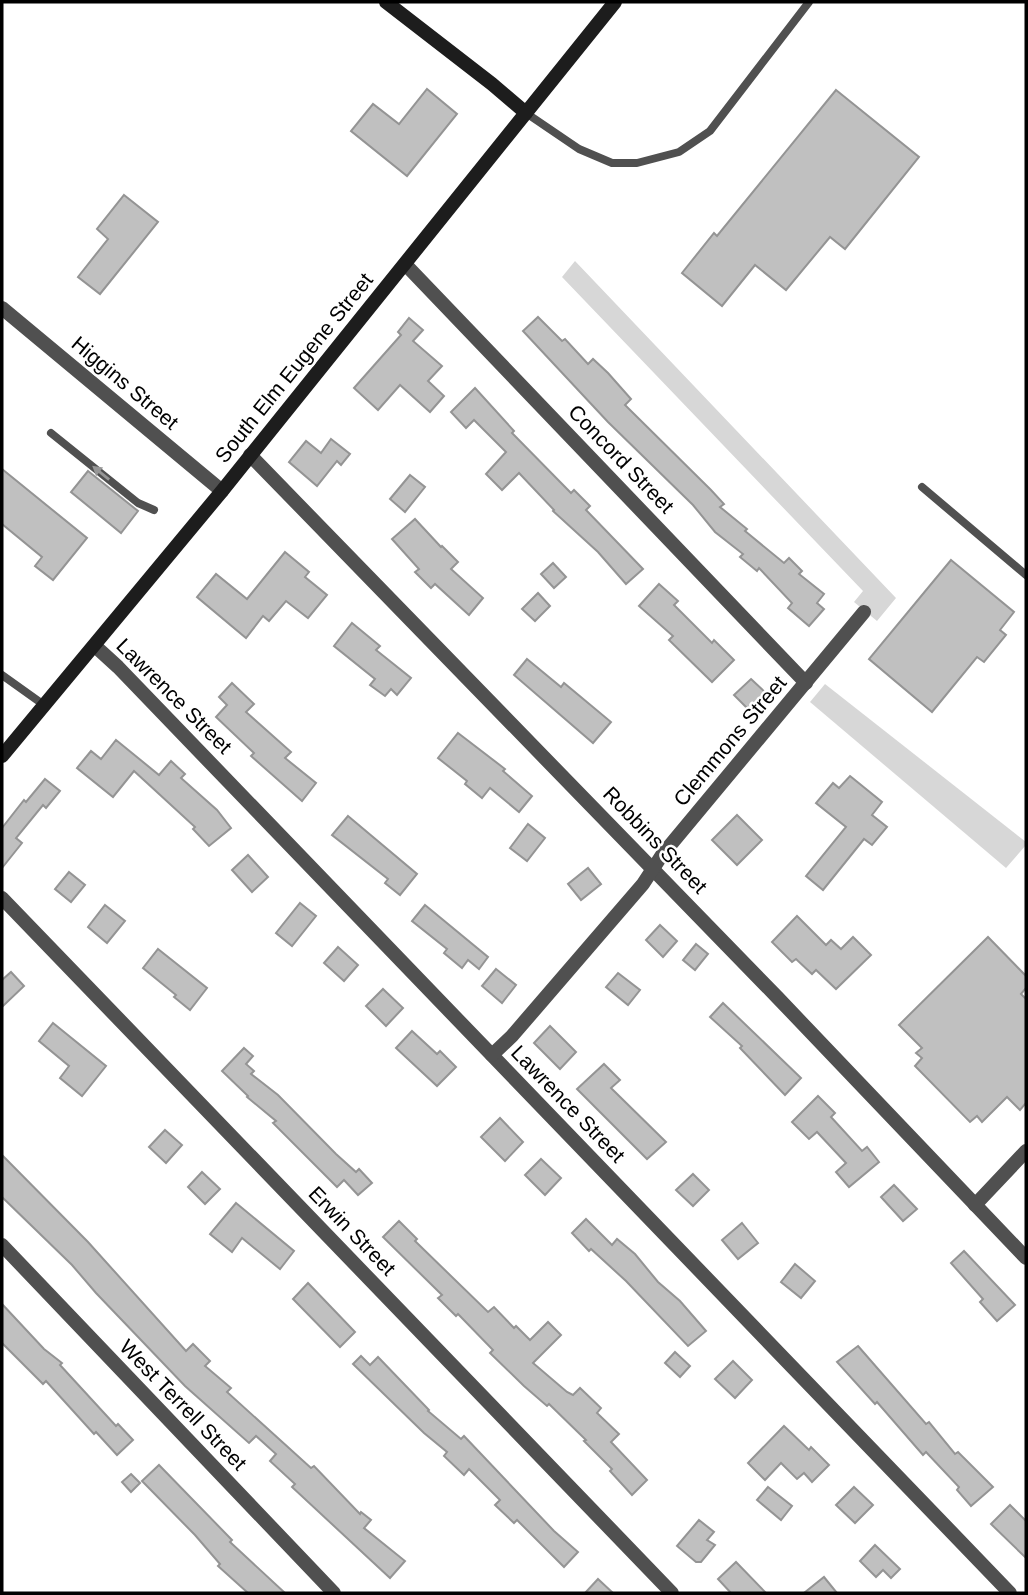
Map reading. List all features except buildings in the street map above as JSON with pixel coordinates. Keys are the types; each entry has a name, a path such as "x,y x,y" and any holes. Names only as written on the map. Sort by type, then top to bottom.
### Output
{"main road":[{"path":"386,2 526,113"},
{"name":"South Elm Eugene Street","path":"2,756 222,491 615,2"}],"street":[{"name":"Concord Street","path":"405,264 806,683"},
{"name":"Higgins Street","path":"2,308 222,491"},
{"name":"Robbins Street","path":"250,455 1026,1258"},
{"name":"Clemmons Street","path":"492,1055 512,1036 643,884 864,612"},
{"name":"Lawrence Street","path":"95,646 1010,1593"},
{"name":"Erwin Street","path":"2,898 671,1593"},
{"path":"975,1205 1026,1151"},
{"name":"West Terrell Street","path":"2,1245 334,1593"}],"lane":[{"path":"526,113 579,149 612,163 637,163 679,152 710,131 809,2"},
{"path":"51,433 138,503 154,510"},
{"path":"922,487 1026,575"},
{"path":"2,675 44,705"}],"shaded area":[{"path":"575,261 896,598 877,621 854,602 863,591 562,277"},
{"path":"825,684 1026,842 1006,868 810,702"}]}
